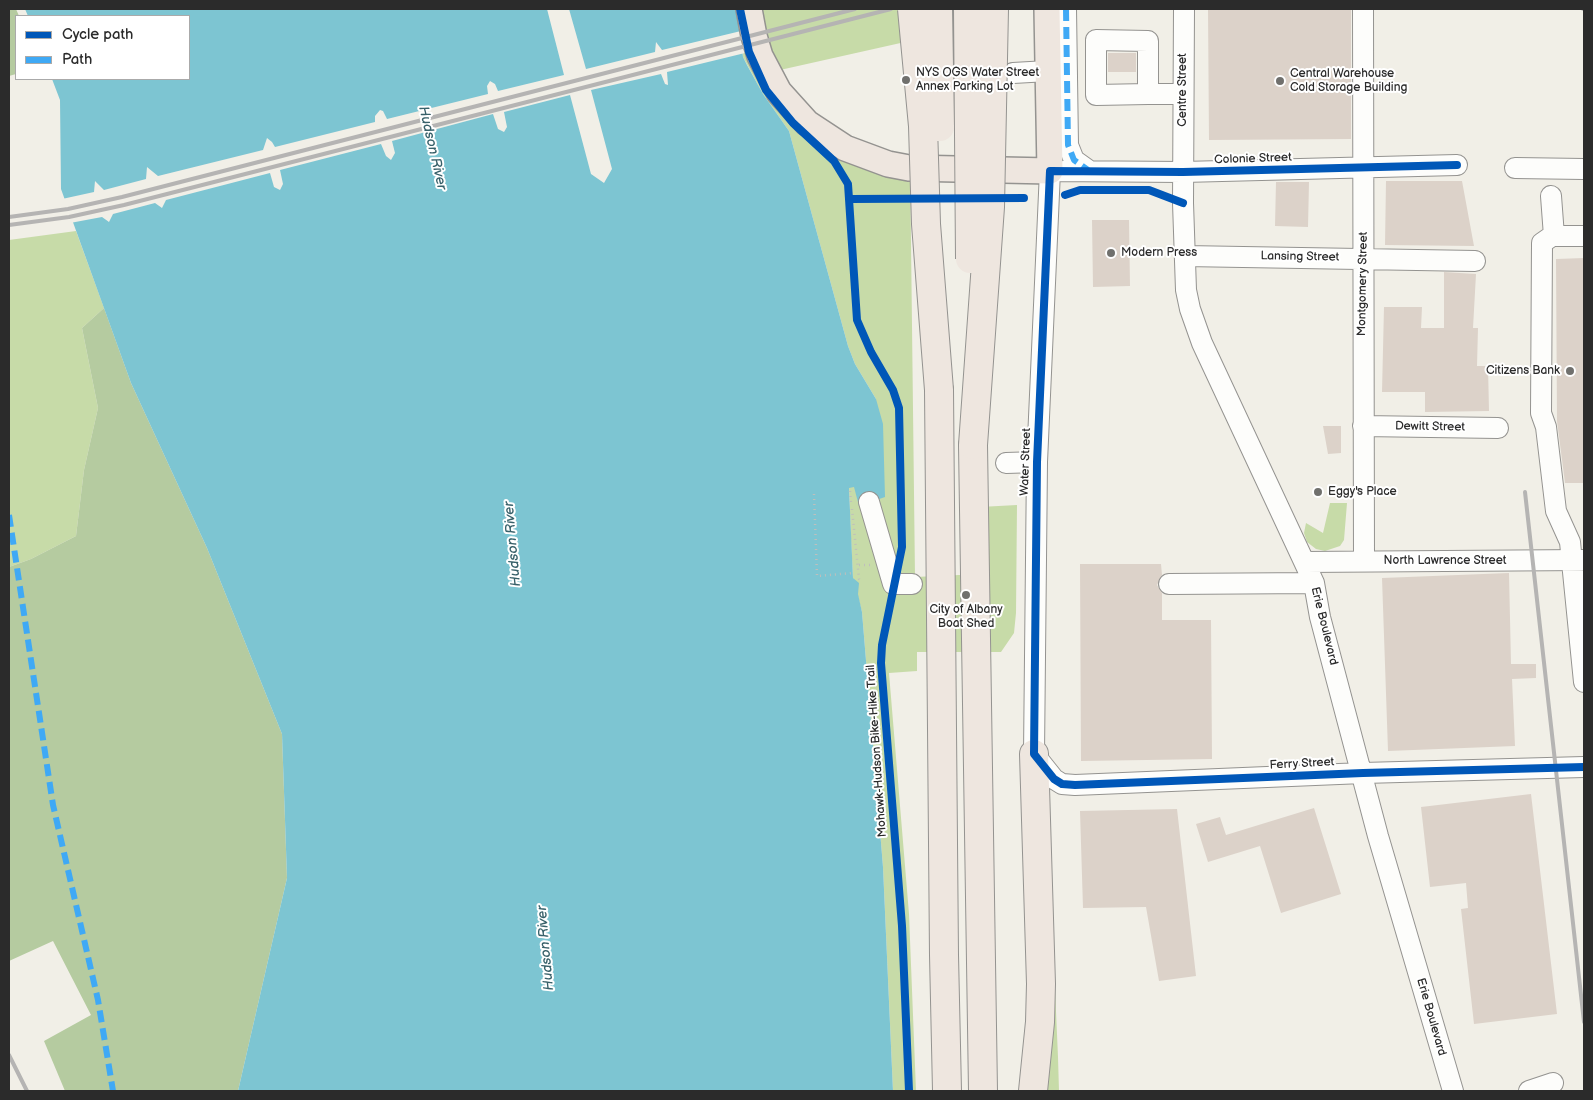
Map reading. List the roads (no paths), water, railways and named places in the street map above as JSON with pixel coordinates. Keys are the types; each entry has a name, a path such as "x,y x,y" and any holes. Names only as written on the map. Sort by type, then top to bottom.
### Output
{"highway":[{"path":"912,9 923,126 926,224 939,390"},
{"path":"938,9 941,193 939,390 941,667 947,1091"},
{"path":"968,9 984,1091"},
{"path":"973,445 990,207 994,9"},
{"path":"1033,1091 1040,1022 1041,984 1034,754"}],"main road":[{"name":"Colonie Street","path":"749,9 754,36 764,65 785,101 807,123 825,136 868,158 909,168 1050,171"},
{"name":"Water Street","path":"1047,9 1050,171"}],"street":[{"path":"1066,9 1068,145 1074,160 1088,170"},
{"name":"Centre Street","path":"1183,172 1184,9"},
{"name":"Montgomery Street","path":"1363,9 1362,426 1364,560"},
{"path":"1148,94 1148,41 1096,40 1096,95 1183,94"},
{"path":"1013,73 1048,71"},
{"name":"Colonie Street","path":"1050,171 1183,172 1457,165"},
{"path":"1515,168 1584,169"},
{"name":"Water Street","path":"1034,754 1037,462 1050,171"},
{"name":"Erie Boulevard","path":"1183,172 1186,290 1194,324 1314,583 1320,617 1363,772 1378,836 1453,1091"},
{"path":"1551,196 1554,236"},
{"path":"1584,236 1554,236 1542,243 1541,413 1546,427 1556,511 1577,560 1584,682"},
{"name":"Lansing Street","path":"1184,256 1475,261"},
{"name":"Dewitt Street","path":"1362,426 1498,428"},
{"path":"1006,463 1037,462"},
{"path":"869,502 893,584 912,584"},
{"name":"North Lawrence Street","path":"1305,562 1364,560 1577,560"},
{"path":"1169,584 1314,583"},
{"name":"Ferry Street","path":"1034,754 1054,779 1062,784 1075,785 1363,772 1584,767"},
{"path":"1529,1091 1553,1084"}],"water":[{"name":"Hudson River","path":"25,9 736,9 743,57 763,94 789,131 848,346 855,364 876,399 883,424 885,497 859,506 854,487 849,488 853,578 859,583 858,594 862,612 883,867 893,1091 238,1091 287,878 282,734 207,548 131,383 61,189 60,100 52,80 190,80 190,15 28,15"}],"railway":[{"path":"9,217 68,209 122,197 855,9"},
{"path":"9,225 69,217 124,205 891,9"},
{"path":"1525,492 1584,1022"},
{"path":"9,1055 27,1091"}],"place":[{"name":"NYS OGS Water Street Annex Parking Lot","path":"906,80"},
{"name":"Central Warehouse Cold Storage Building","path":"1280,81"},
{"name":"Modern Press","path":"1111,253"},
{"name":"Citizens Bank","path":"1570,371"},
{"name":"Eggy's Place","path":"1318,492"},
{"name":"City of Albany Boat Shed","path":"966,595"}]}
